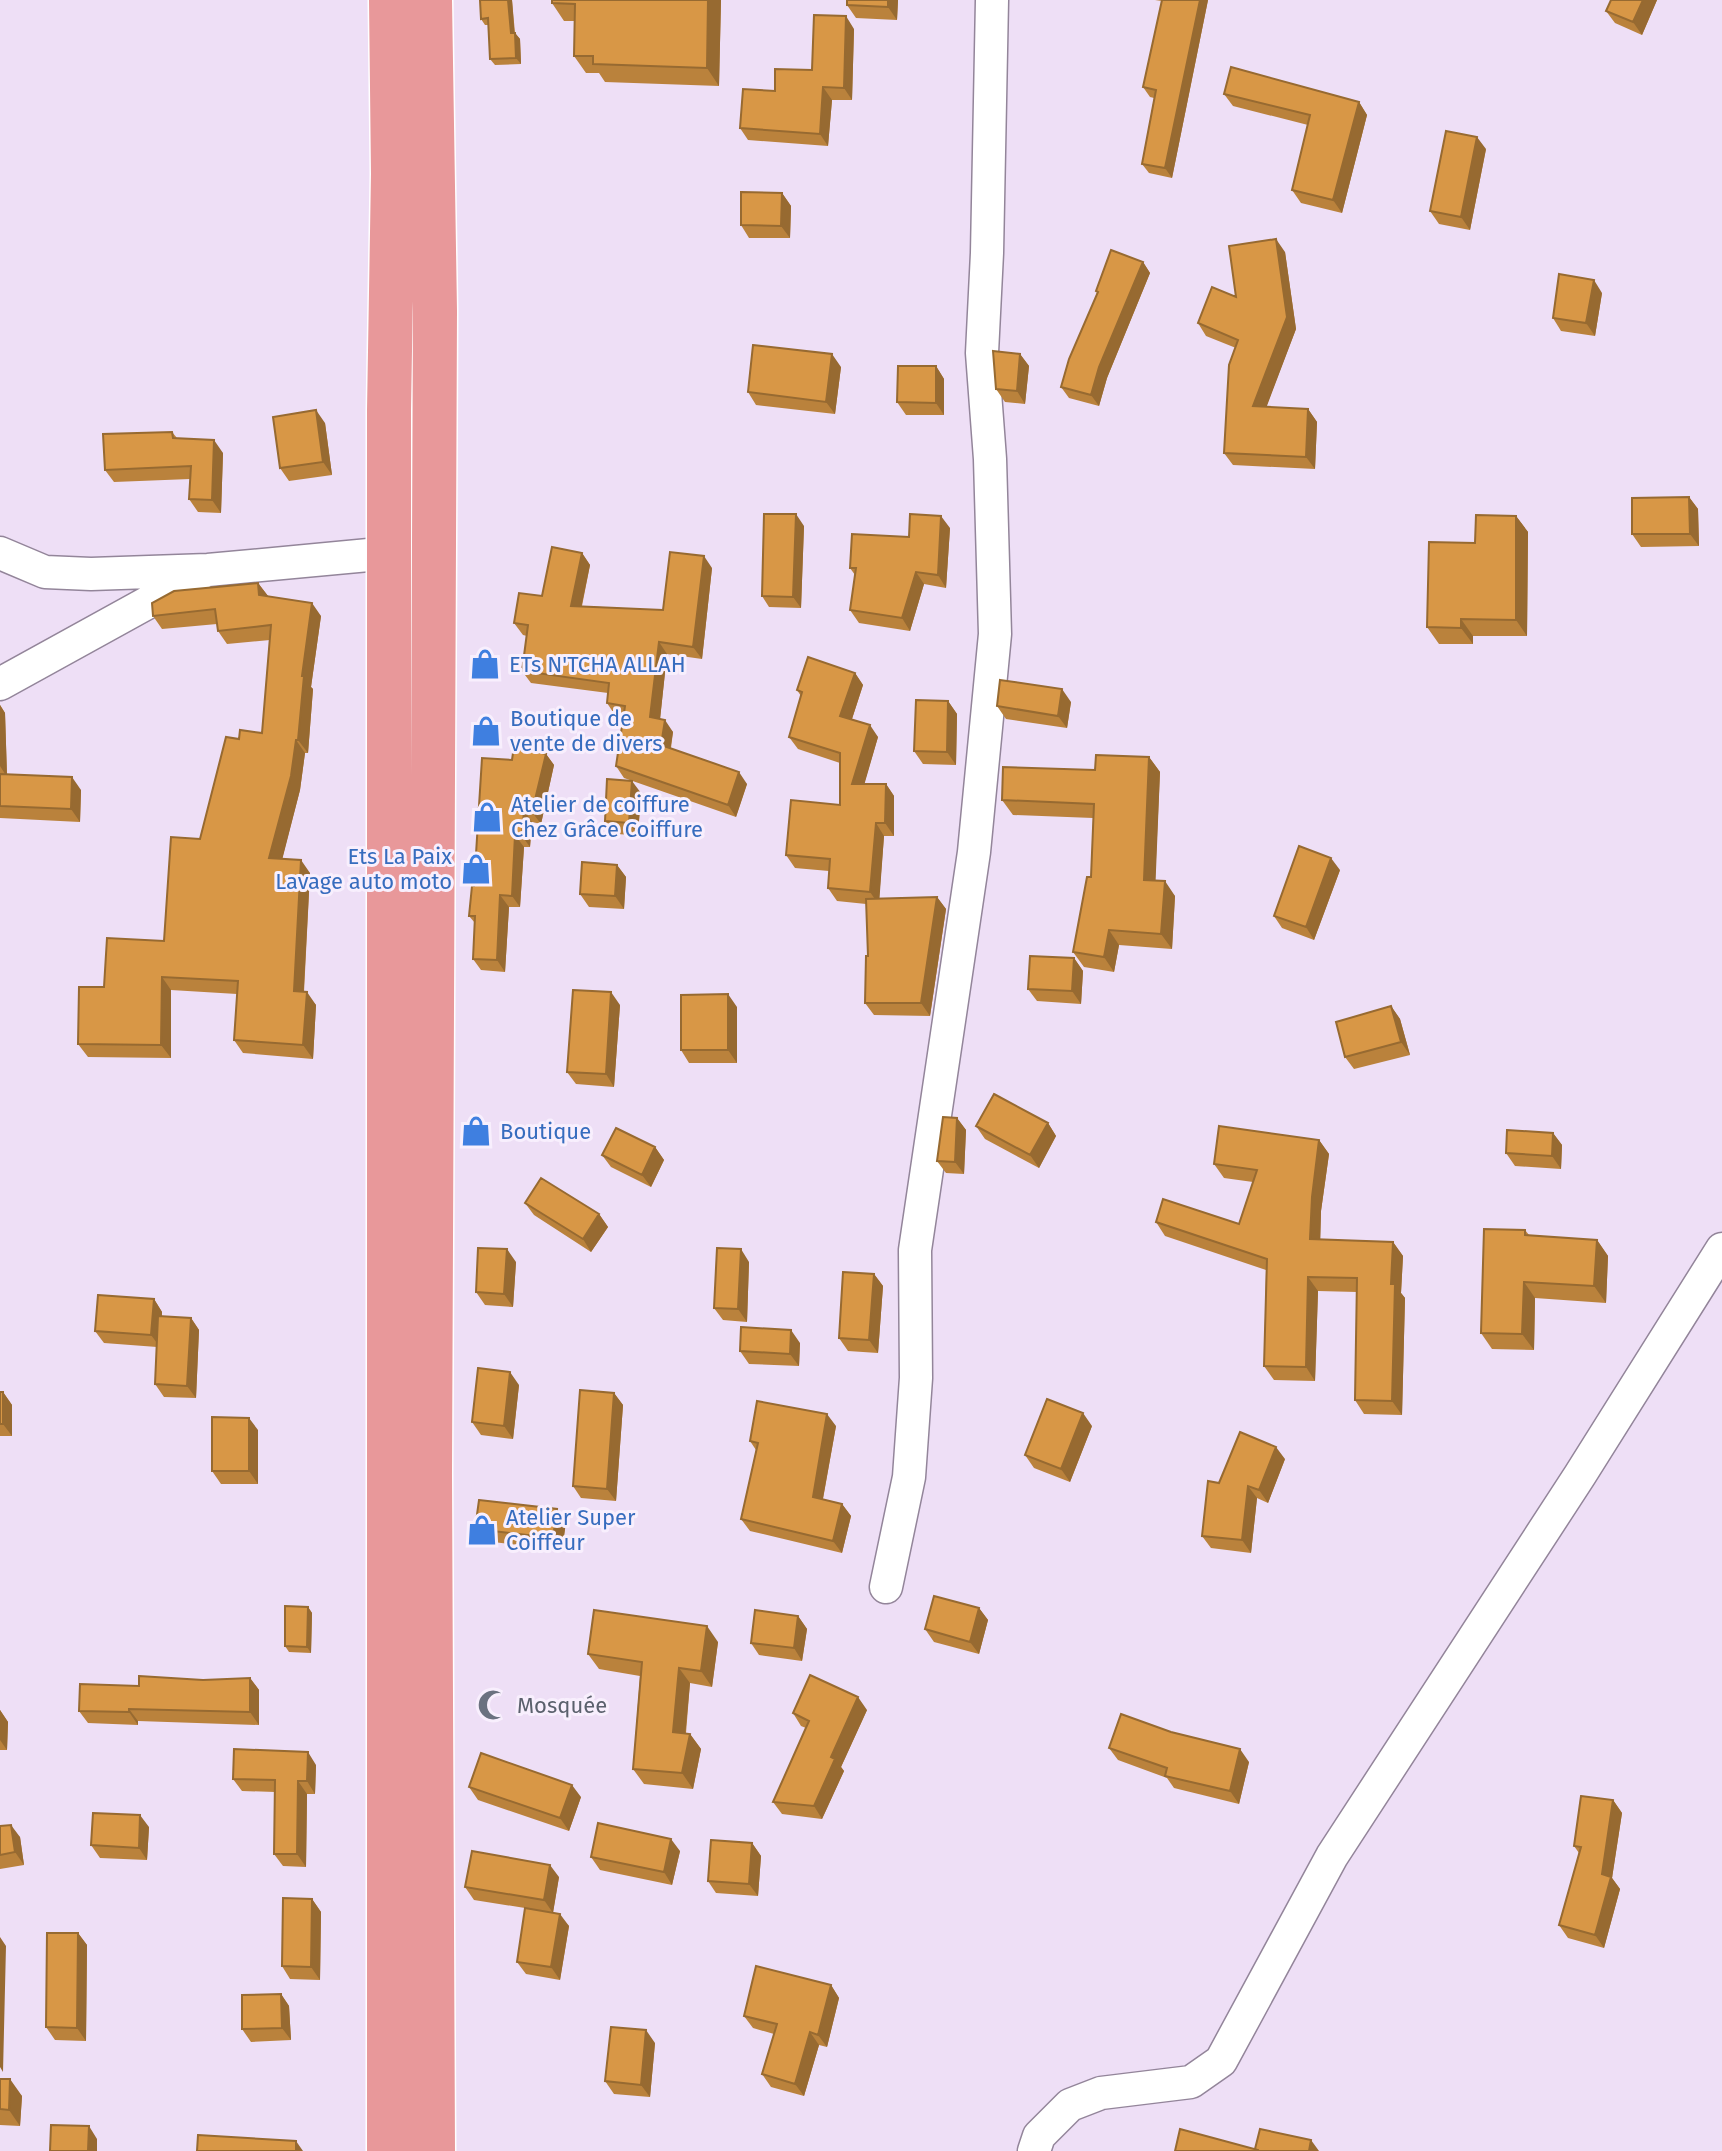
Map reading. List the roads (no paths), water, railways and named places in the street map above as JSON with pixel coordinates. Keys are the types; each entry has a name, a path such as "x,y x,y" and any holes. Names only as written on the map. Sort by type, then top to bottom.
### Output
{"main road":[{"path":"389,2151 391,0"},
{"path":"430,0 435,311 430,1474 433,2151"}],"street":[{"path":"886,1587 909,1477 916,1378 915,1250 974,852 995,634 990,459 982,353 992,0"},
{"path":"0,553 45,572 91,574 208,570 390,553"},
{"path":"0,684 208,570"},
{"path":"1034,2151 1039,2136 1070,2105 1101,2093 1191,2082 1221,2061 1332,1856 1580,1475 1722,1249"}],"place":[{"name":"ETs N'TCHA ALLAH","path":"485,664"},
{"name":"Boutique de vente de divers","path":"486,731"},
{"name":"Atelier de coiffure Chez Grâce Coiffure","path":"487,817"},
{"name":"Ets La Paix Lavage auto moto","path":"476,869"},
{"name":"Boutique","path":"476,1131"},
{"name":"Atelier Super Coiffeur","path":"482,1530"},
{"name":"Mosquée","path":"493,1705"}]}
